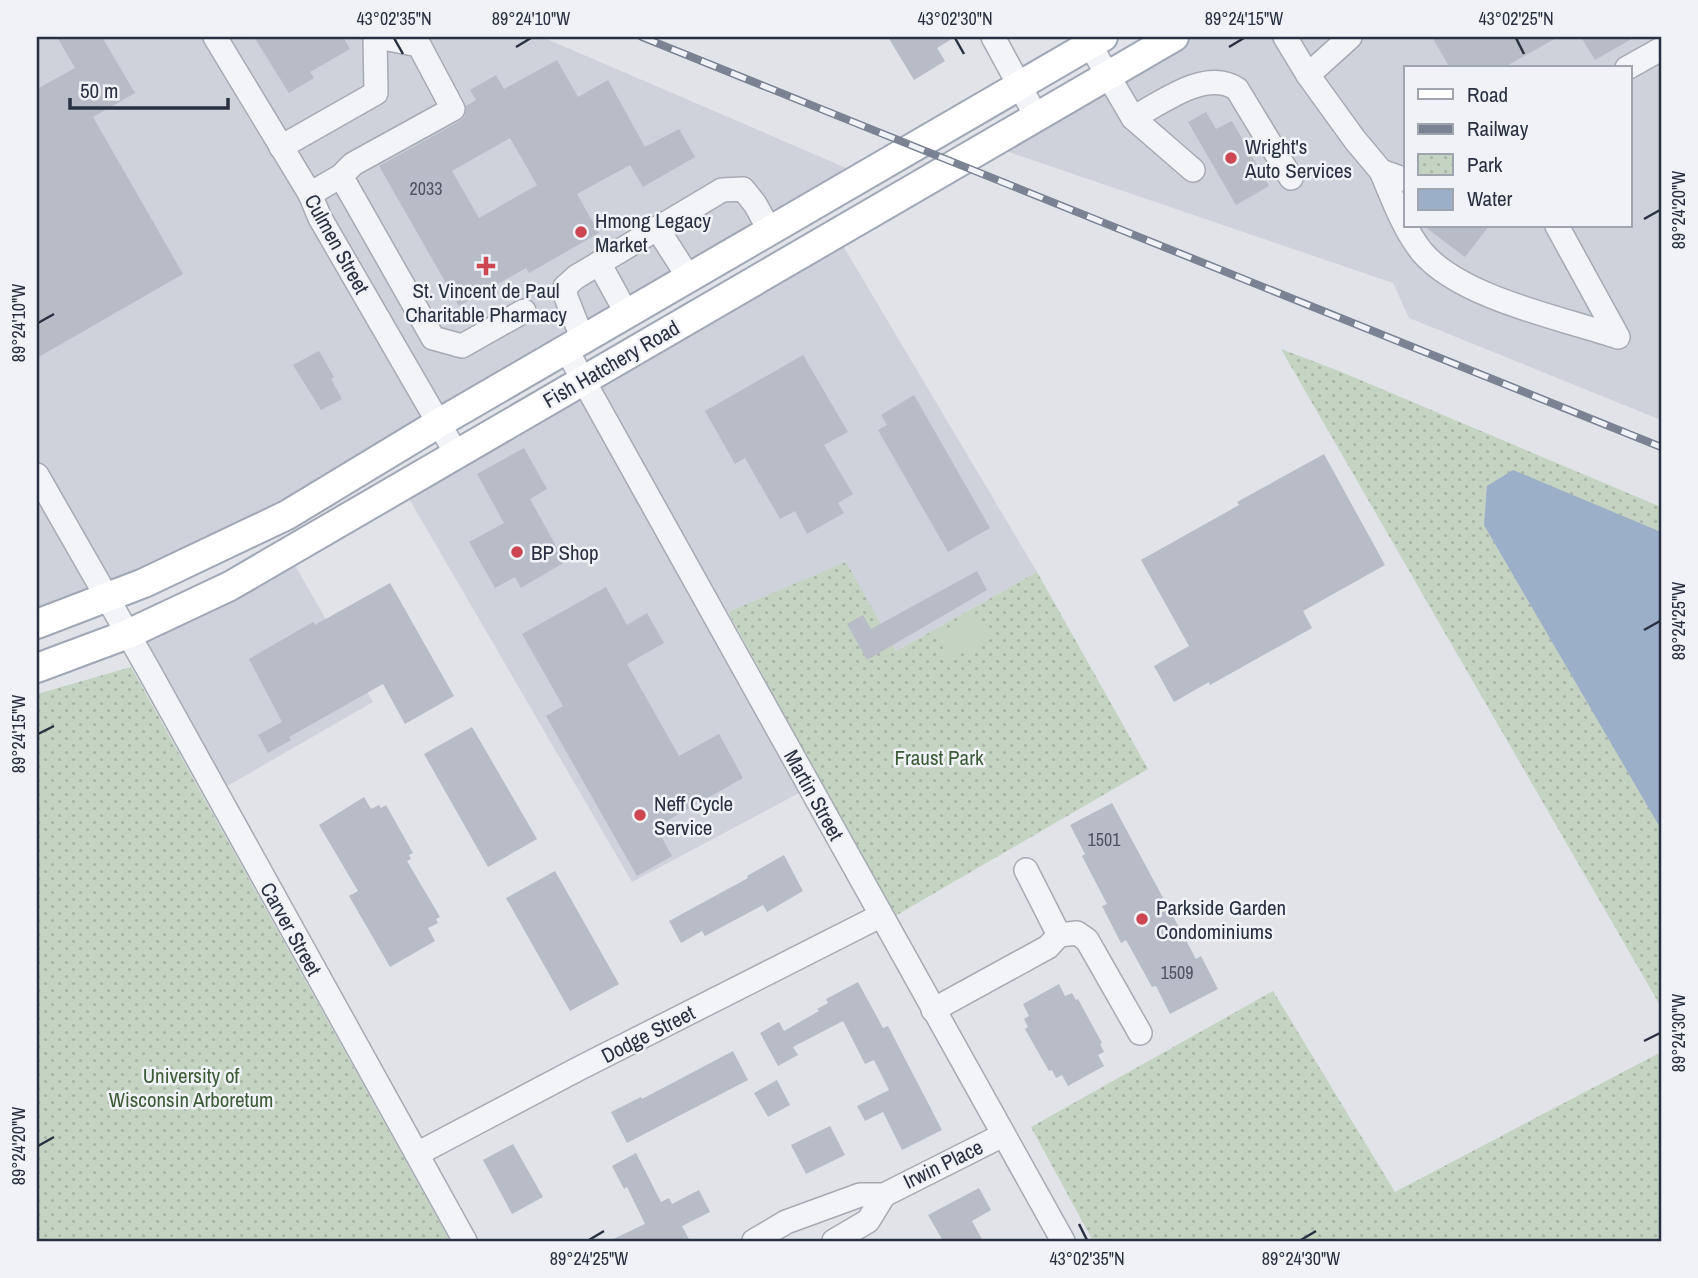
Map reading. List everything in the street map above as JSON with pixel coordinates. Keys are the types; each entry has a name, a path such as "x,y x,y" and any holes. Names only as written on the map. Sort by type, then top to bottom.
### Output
{"main road":[{"name":"Fish Hatchery Road","path":"37,624 118,616 230,586 1174,37"},
{"name":"Fish Hatchery Road","path":"37,668 118,616 439,423 1097,41"}],"street":[{"name":"Culmen Street","path":"215,37 310,194 320,218 456,453"},
{"path":"281,147 376,93 376,37 419,45 453,109 353,164 341,176 310,194"},
{"path":"993,37 1037,116"},
{"path":"1285,37 1354,140 1381,171 1404,226"},
{"path":"1308,75 1350,37"},
{"path":"1097,41 1107,75 1133,118 1193,170"},
{"path":"1631,66 1661,49"},
{"path":"1133,118 1189,89 1211,81 1227,82 1237,89 1291,178"},
{"path":"1381,171 1404,179"},
{"path":"341,176 433,338"},
{"path":"627,314 599,264 722,190 743,189 770,231"},
{"path":"1405,228 1423,252 1444,273 1495,297 1618,337 1558,228"},
{"path":"657,229 689,278"},
{"name":"Martin Street","path":"599,264 576,277 565,287 574,344 584,380 1063,1241"},
{"path":"400,356 433,338 462,346 524,312"},
{"name":"Carver Street","path":"37,475 465,1241"},
{"path":"1026,870 1059,935"},
{"name":"Dodge Street","path":"417,1154 880,916"},
{"path":"933,1010 1048,947 1059,935 1077,933 1087,940 1140,1033"},
{"name":"Irwin Place","path":"754,1241 786,1222 847,1199 860,1195 884,1195 1003,1135"},
{"name":"Irwin Place","path":"834,1241 868,1221 884,1195"}],"shaded area":[{"path":"37,37 542,37 865,176 287,515 37,624"},
{"path":"1174,37 1661,37 1661,420 1409,318 1393,283 988,145"},
{"path":"836,234 1037,572 896,651 846,563 706,621 799,793 632,882 401,485"},
{"path":"288,553 373,702 215,793 128,634"}],"green space":[{"path":"1281,349 1661,507 1661,1007"},
{"name":"Fraust Park","path":"846,562 896,651 1037,572 1148,769 895,916 728,612"},
{"path":"978,613 991,639 949,660 936,634"},
{"name":"University of Wisconsin Arboretum","path":"131,667 450,1241 37,1241 37,694"},
{"path":"1273,991 1395,1192 1661,1052 1661,1241 1093,1241 1031,1127"}],"water":[{"path":"1513,470 1661,532 1661,826 1484,525 1487,486"}],"building":[{"path":"57,37 102,37 135,93 93,117 183,274 37,358 37,89 75,68"},
{"path":"254,37 343,37 350,49 310,72 314,78 289,93"},
{"path":"888,37 955,37 937,48 945,61 914,80"},
{"path":"1432,37 1558,37 1507,66 1449,66"},
{"path":"1581,37 1635,37 1595,60"},
{"path":"557,60 578,97 608,80 645,147 679,129 695,157 643,187 630,165 577,194 599,233 529,273 526,268 459,306 379,166 460,121 465,116 466,106 476,100 470,90 496,75 504,89","holes":["510,138 537,185 479,218 452,171"]},
{"name":"Wright's Auto Services","path":"1206,112 1216,129 1232,121 1269,186 1236,205 1188,122"},
{"path":"1427,228 1487,228 1465,257"},
{"path":"319,351 334,377 331,379 342,399 321,410 293,365"},
{"path":"803,355 848,432 824,445 853,494 838,503 844,513 807,534 795,511 780,519 745,458 735,464 705,411"},
{"path":"914,395 990,528 948,552 878,430 887,425 881,415"},
{"name":"BP Shop","path":"524,448 547,489 530,499 565,562 521,588 515,577 495,588 469,542 504,523 477,474"},
{"path":"1324,454 1385,565 1303,611 1312,628 1174,702 1154,666 1189,646 1141,560"},
{"path":"977,571 987,590 867,660 847,624 863,615 871,629"},
{"path":"390,583 454,696 405,724 383,684 289,737 291,740 268,753 258,735 282,722 249,659 313,622 315,625"},
{"path":"606,587 627,625 647,613 664,643 627,664 679,756 719,734 743,778 656,827 672,856 637,876 546,716 563,706 522,634"},
{"path":"472,727 537,839 488,867 424,754"},
{"path":"364,797 371,809 386,805 413,853 407,861 440,917 436,919 438,923 428,928 435,941 390,967 349,896 358,891 319,825"},
{"path":"1112,803 1196,959 1201,956 1218,989 1170,1014 1156,986 1152,987 1126,940 1121,943 1102,906 1107,904 1082,856 1085,854 1070,825"},
{"path":"784,855 803,891 767,912 763,905 705,936 702,931 681,943 669,921"},
{"path":"555,871 619,984 570,1011 506,898"},
{"path":"858,982 883,1028 888,1026 942,1130 902,1150 883,1112 865,1121 857,1106 889,1090 874,1060 865,1064 843,1021 793,1047 798,1055 778,1066 760,1033 779,1022 784,1031 819,1011 817,1009 828,1003 826,999"},
{"path":"1059,984 1065,996 1072,993 1076,1000 1078,999 1102,1043 1100,1044 1104,1052 1098,1055 1104,1066 1068,1086 1062,1075 1056,1078 1052,1070 1049,1071 1025,1029 1028,1027 1024,1019 1029,1016 1023,1004"},
{"path":"733,1051 748,1080 627,1143 611,1112 641,1097 642,1099"},
{"path":"777,1080 790,1105 768,1117 754,1093"},
{"path":"830,1126 845,1155 806,1174 791,1145"},
{"path":"513,1144 543,1197 512,1214 483,1160"},
{"path":"636,1153 661,1202 669,1198 672,1204 699,1190 710,1212 682,1226 690,1241 609,1241 645,1224 627,1187 624,1189 612,1166"},
{"path":"979,1188 991,1210 972,1221 983,1241 943,1241 928,1215"}],"railway":[{"path":"642,37 1661,447"}],"place":[{"name":"Wright's Auto Services","path":"1231,158"},
{"name":"Hmong Legacy Market","path":"581,232"},
{"name":"St. Vincent de Paul Charitable Pharmacy","path":"486,266"},
{"name":"BP Shop","path":"517,552"},
{"name":"Neff Cycle Service","path":"640,815"},
{"name":"Parkside Garden Condominiums","path":"1142,919"}]}
